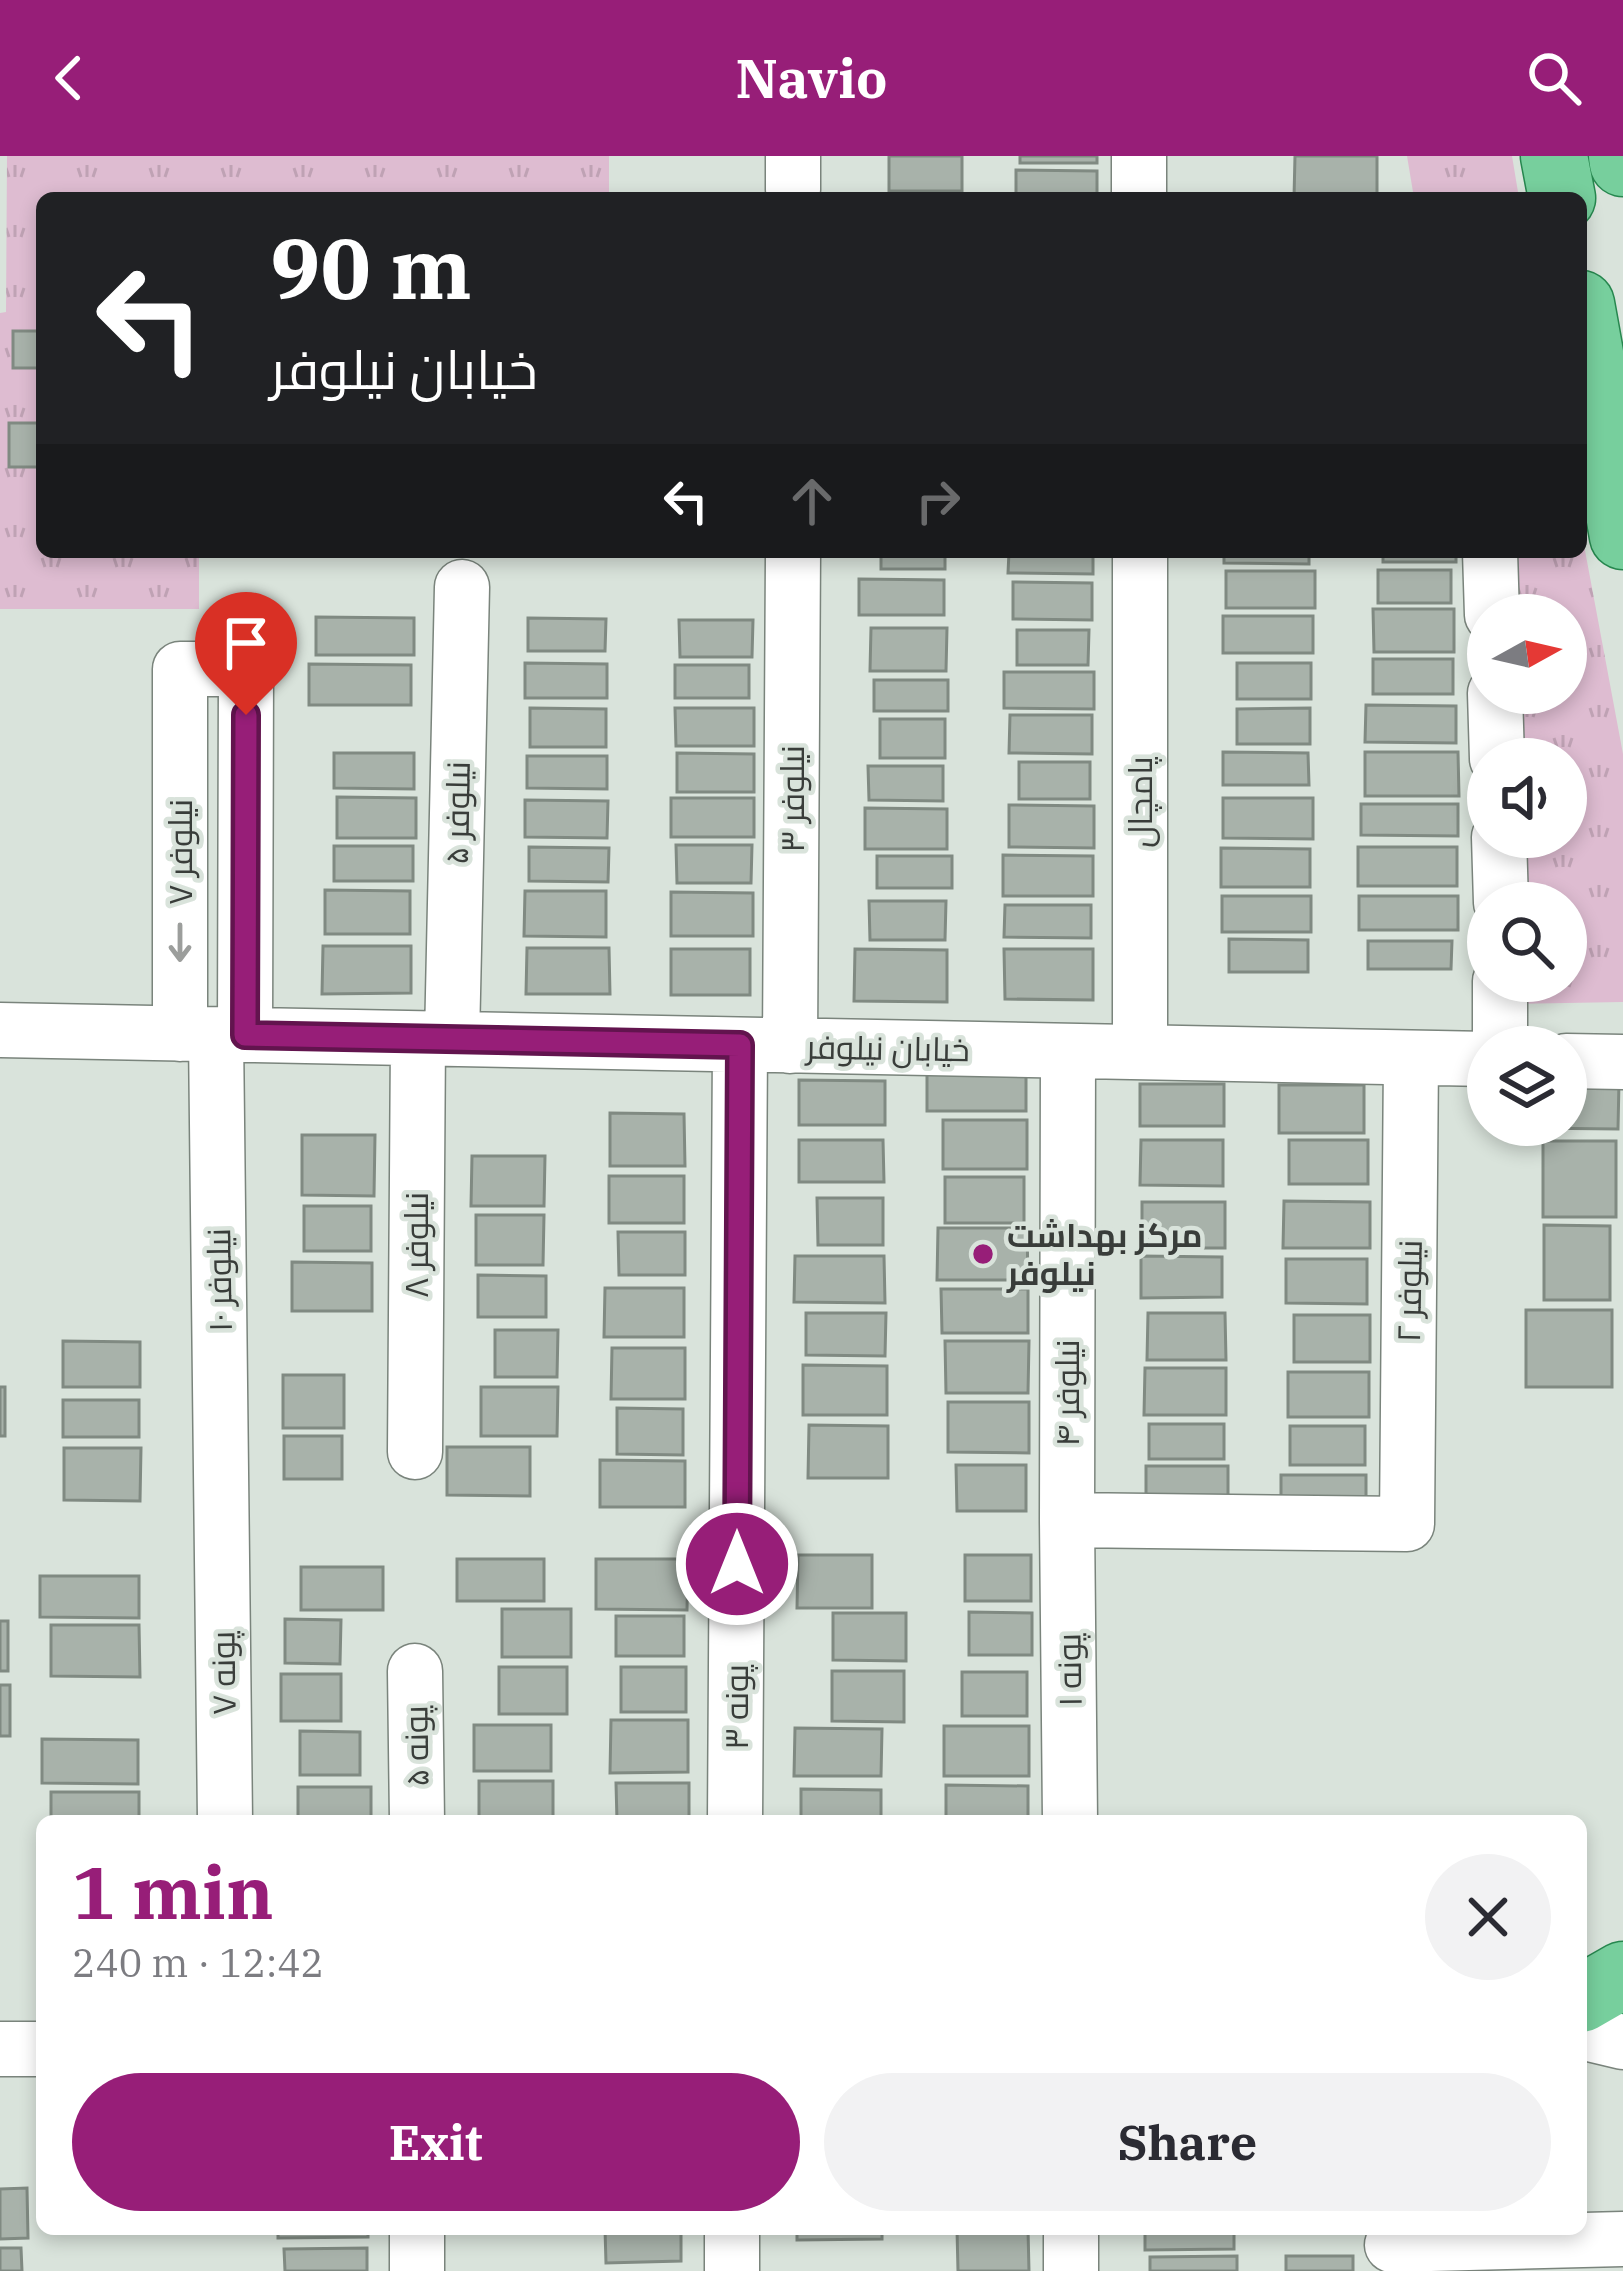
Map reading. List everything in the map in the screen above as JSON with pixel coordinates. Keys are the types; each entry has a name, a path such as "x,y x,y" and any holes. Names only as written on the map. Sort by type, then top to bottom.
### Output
{"main road":[{"path":"1554,156 1561,192"},
{"path":"1587,337 1623,536"},
{"path":"1587,1996 1623,1975"}],"street":[{"path":"1139,156 1139,192"},
{"name":"نیلوفر ۳","path":"737,1521 793,558"},
{"name":"پامچال","path":"1140,558 1140,1052"},
{"path":"1490,558 1491,594"},
{"name":"نیلوفر ۵","path":"435,1039 462,587"},
{"name":"نیلوفر ۷","path":"180,669 246,669 214,1035 180,669"},
{"name":"خیابان نیلوفر","path":"0,1030 1467,1059"},
{"name":"نیلوفر ۱۰","path":"214,1035 221,1525"},
{"name":"نیلوفر ۸","path":"415,1452 435,1039"},
{"name":"نیلوفر ۴","path":"1067,1520 1068,1051"},
{"name":"نیلوفر ۲","path":"1067,1520 1407,1524 1411,1058"},
{"path":"1587,1061 1623,1062"},
{"name":"پونه ۱","path":"1067,1520 1070,1815"},
{"name":"پونه ۳","path":"735,1815 737,1521"},
{"name":"پونه ۷","path":"221,1525 225,1815"},
{"name":"پونه ۵","path":"415,1671 417,1815"},
{"path":"1587,2029 1623,2021"},
{"path":"1587,2032 1623,2042"},
{"path":"0,2049 36,2049"},
{"path":"416,2271 417,2235"},
{"path":"732,2235 732,2271"},
{"path":"1071,2235 1071,2271"},
{"path":"1392,2248 1623,2239"}],"green space":[{"path":"7,156 609,156 609,192 36,192 36,558 199,558 199,609 0,609 0,313 6,312"},
{"path":"1407,156 1512,156 1518,192 1413,192"},
{"path":"1518,558 1586,558 1623,754 1623,1002 1516,1004 1587,1002 1587,882 1517,882 1517,858 1587,858 1587,738 1517,738 1517,714 1587,714 1587,594 1517,594"}],"building":[{"path":"889,156 962,156 962,191 889,191"},
{"path":"1020,156 1097,156 1097,163 1020,163"},
{"path":"1295,156 1377,156 1377,192 1294,192"},
{"path":"1016,170 1097,171 1097,192 1016,192"},
{"path":"13,331 36,331 36,368 13,368"},
{"path":"9,423 36,423 36,467 9,467"},
{"path":"881,558 945,558 945,569 881,569"},
{"path":"1009,558 1093,558 1093,574 1008,573"},
{"path":"1224,558 1309,558 1309,564 1224,563"},
{"path":"1383,558 1456,558 1456,562 1383,562"},
{"path":"1378,570 1451,570 1451,603 1378,603"},
{"path":"1226,571 1315,571 1315,608 1226,608"},
{"path":"859,579 944,580 944,615 859,615"},
{"path":"1013,582 1092,583 1092,620 1013,619"},
{"path":"1373,609 1454,609 1454,652 1374,652"},
{"path":"1223,616 1313,616 1313,653 1223,653"},
{"path":"316,617 414,618 414,655 316,655"},
{"path":"528,618 606,619 605,651 528,651"},
{"path":"679,620 753,620 752,657 680,657"},
{"path":"871,628 947,628 946,671 870,671"},
{"path":"1017,630 1089,630 1088,665 1017,665"},
{"path":"1373,659 1453,659 1453,694 1373,694"},
{"path":"525,663 607,664 607,698 525,698"},
{"path":"1237,663 1311,663 1311,699 1237,699"},
{"path":"309,664 411,665 411,705 309,705"},
{"path":"675,665 749,665 749,698 675,698"},
{"path":"1004,672 1094,672 1094,709 1004,708"},
{"path":"874,680 948,680 948,711 874,711"},
{"path":"1366,705 1456,706 1456,743 1365,742"},
{"path":"530,708 606,709 606,747 530,747"},
{"path":"675,708 754,708 754,746 676,746"},
{"path":"1310,708 1310,744 1237,744 1237,709"},
{"path":"1010,715 1092,715 1092,754 1009,753"},
{"path":"880,719 945,719 945,758 880,758"},
{"path":"1223,752 1308,753 1309,785 1223,785"},
{"path":"1365,752 1458,752 1459,796 1365,796"},
{"path":"334,753 414,753 414,789 334,788"},
{"path":"677,753 754,754 754,792 677,792"},
{"path":"527,756 607,756 607,789 527,788"},
{"path":"1019,762 1090,762 1090,799 1019,799"},
{"path":"868,766 943,766 943,801 869,800"},
{"path":"337,797 416,798 416,838 337,838"},
{"path":"671,798 754,798 754,837 671,837"},
{"path":"1223,798 1313,798 1313,839 1223,838"},
{"path":"525,800 608,801 607,838 525,837"},
{"path":"1361,804 1458,804 1458,836 1361,835"},
{"path":"1009,805 1094,806 1094,848 1009,847"},
{"path":"865,808 947,809 947,849 865,849"},
{"path":"676,845 752,845 751,883 677,883"},
{"path":"334,846 413,846 413,881 334,881"},
{"path":"529,847 609,848 608,882 529,881"},
{"path":"1358,847 1457,847 1457,886 1358,886"},
{"path":"1221,848 1310,849 1310,887 1221,887"},
{"path":"1003,855 1093,856 1093,896 1003,896"},
{"path":"877,856 952,856 952,888 877,888"},
{"path":"325,890 410,891 410,934 325,934"},
{"path":"525,891 606,891 606,937 524,936"},
{"path":"671,892 753,893 753,936 671,936"},
{"path":"1222,896 1311,896 1311,932 1222,932"},
{"path":"1359,896 1458,896 1458,930 1359,930"},
{"path":"869,901 946,901 945,940 870,940"},
{"path":"1005,905 1091,905 1091,938 1004,937"},
{"path":"1229,939 1308,940 1308,972 1229,972"},
{"path":"1368,941 1452,941 1451,969 1368,969"},
{"path":"323,946 411,946 411,993 322,994"},
{"path":"527,948 609,948 610,994 526,994"},
{"path":"671,949 750,949 750,995 671,995"},
{"path":"855,949 947,950 947,1002 854,1001"},
{"path":"1004,949 1093,949 1093,1000 1005,999"},
{"path":"927,1064 1026,1065 1026,1111 927,1111"},
{"path":"799,1080 885,1081 885,1125 799,1125"},
{"path":"1587,1080 1619,1081 1618,1129 1587,1129"},
{"path":"1140,1084 1224,1084 1224,1126 1140,1126"},
{"path":"1279,1085 1364,1085 1364,1133 1279,1133"},
{"path":"610,1113 684,1114 685,1166 610,1166"},
{"path":"943,1120 1027,1120 1027,1169 943,1169"},
{"path":"302,1135 375,1135 374,1196 302,1195"},
{"path":"799,1140 883,1140 884,1182 799,1182"},
{"path":"1141,1140 1223,1140 1223,1186 1140,1185"},
{"path":"1289,1140 1368,1140 1368,1184 1289,1184"},
{"path":"1616,1141 1616,1217 1543,1217 1543,1146"},
{"path":"472,1156 545,1156 544,1206 471,1206"},
{"path":"609,1176 684,1176 684,1223 609,1223"},
{"path":"945,1177 1024,1177 1024,1223 945,1223"},
{"path":"817,1198 883,1198 883,1245 818,1245"},
{"path":"1284,1201 1370,1202 1370,1248 1283,1248"},
{"path":"1142,1202 1225,1202 1225,1248 1142,1248"},
{"path":"304,1206 371,1206 371,1251 304,1251"},
{"path":"476,1215 544,1215 543,1265 476,1265"},
{"path":"1544,1225 1610,1226 1610,1300 1544,1300"},
{"name":"مرکز بهداشت نیلوفر","path":"938,1228 1027,1228 1028,1280 937,1280"},
{"path":"618,1232 685,1232 685,1275 619,1275"},
{"path":"795,1256 884,1256 885,1303 794,1302"},
{"path":"1141,1256 1222,1257 1222,1297 1141,1298"},
{"path":"1286,1259 1367,1259 1367,1304 1286,1303"},
{"path":"292,1262 372,1263 372,1311 292,1311"},
{"path":"478,1275 546,1276 546,1317 478,1317"},
{"path":"605,1288 684,1288 684,1337 604,1337"},
{"path":"941,1289 1028,1289 1028,1333 942,1333"},
{"path":"1526,1310 1612,1310 1612,1387 1526,1387"},
{"path":"806,1313 886,1313 885,1356 806,1355"},
{"path":"1148,1313 1225,1313 1226,1360 1147,1360"},
{"path":"1294,1315 1370,1315 1370,1362 1294,1362"},
{"path":"495,1330 558,1330 557,1377 495,1377"},
{"path":"63,1341 140,1342 140,1387 63,1387"},
{"path":"945,1341 1029,1341 1028,1393 946,1393"},
{"path":"612,1348 685,1348 685,1399 611,1399"},
{"path":"803,1365 887,1366 887,1415 803,1415"},
{"path":"1145,1368 1226,1368 1226,1415 1144,1415"},
{"path":"1288,1372 1369,1372 1369,1417 1288,1417"},
{"path":"283,1375 344,1375 344,1428 283,1428"},
{"path":"0,1387 5,1387 5,1436 0,1436"},
{"path":"481,1387 558,1387 557,1436 481,1436"},
{"path":"63,1400 139,1400 139,1437 63,1437"},
{"path":"948,1402 1029,1402 1029,1453 948,1452"},
{"path":"617,1408 683,1409 683,1455 617,1454"},
{"path":"1149,1424 1224,1424 1224,1459 1149,1459"},
{"path":"809,1425 888,1426 888,1478 808,1478"},
{"path":"1290,1426 1365,1426 1365,1465 1290,1465"},
{"path":"284,1436 342,1436 342,1479 284,1479"},
{"path":"447,1447 530,1447 530,1496 447,1495"},
{"path":"64,1448 141,1448 140,1501 64,1500"},
{"path":"600,1460 685,1461 685,1507 600,1507"},
{"path":"956,1465 1026,1465 1026,1511 957,1511"},
{"path":"1146,1466 1228,1466 1228,1507 1146,1506"},
{"path":"1281,1475 1366,1475 1366,1514 1281,1513"},
{"path":"798,1555 872,1555 872,1608 797,1608"},
{"path":"965,1555 1031,1555 1031,1601 965,1601"},
{"path":"457,1559 544,1559 544,1601 457,1601"},
{"path":"596,1559 688,1559 687,1610 596,1609"},
{"path":"301,1567 383,1567 383,1610 301,1610"},
{"path":"40,1576 139,1576 139,1618 40,1617"},
{"path":"502,1609 571,1609 571,1657 502,1657"},
{"path":"969,1612 1032,1613 1032,1655 969,1655"},
{"path":"833,1613 906,1613 906,1661 833,1660"},
{"path":"616,1616 684,1616 684,1656 616,1656"},
{"path":"285,1619 341,1620 340,1664 285,1663"},
{"path":"0,1621 8,1621 8,1671 0,1671"},
{"path":"51,1625 139,1625 140,1677 51,1676"},
{"path":"499,1667 567,1667 567,1714 499,1714"},
{"path":"621,1667 686,1667 686,1712 621,1712"},
{"path":"832,1671 904,1671 904,1722 832,1721"},
{"path":"962,1672 1027,1672 1027,1716 962,1716"},
{"path":"281,1674 341,1674 341,1721 281,1721"},
{"path":"0,1685 10,1685 10,1736 0,1736"},
{"path":"611,1720 688,1720 688,1772 610,1773"},
{"path":"474,1725 551,1725 551,1771 474,1771"},
{"path":"944,1726 1029,1726 1029,1776 944,1776"},
{"path":"795,1728 882,1729 881,1776 794,1776"},
{"path":"300,1731 360,1732 360,1775 300,1775"},
{"path":"42,1739 138,1740 138,1784 42,1783"},
{"path":"479,1781 553,1781 553,1815 479,1815"},
{"path":"616,1783 689,1783 689,1815 617,1815"},
{"path":"946,1785 1028,1786 1028,1815 946,1815"},
{"path":"298,1787 371,1787 371,1815 298,1815"},
{"path":"801,1789 881,1790 881,1815 801,1815"},
{"path":"51,1792 139,1792 139,1815 51,1815"},
{"path":"27,2188 28,2238 0,2239 0,2189"},
{"path":"278,2235 368,2235 368,2237"},
{"path":"605,2235 681,2235 681,2261 606,2263"},
{"path":"797,2235 882,2235 882,2239 797,2240"},
{"path":"957,2235 1028,2235 1029,2271 958,2271"},
{"path":"1145,2235 1234,2235 1234,2249 1145,2250"},
{"path":"0,2248 21,2248 22,2271 0,2271"},
{"path":"367,2248 367,2271 285,2271 284,2249"},
{"path":"1237,2256 1237,2271 1150,2271 1150,2257"},
{"path":"1286,2256 1353,2256 1353,2271 1286,2271"}],"place":[{"name":"مرکز بهداشت نیلوفر","path":"983,1254"}],"route":[{"path":"246,715 245,1035 740,1045 737,1564"}]}
